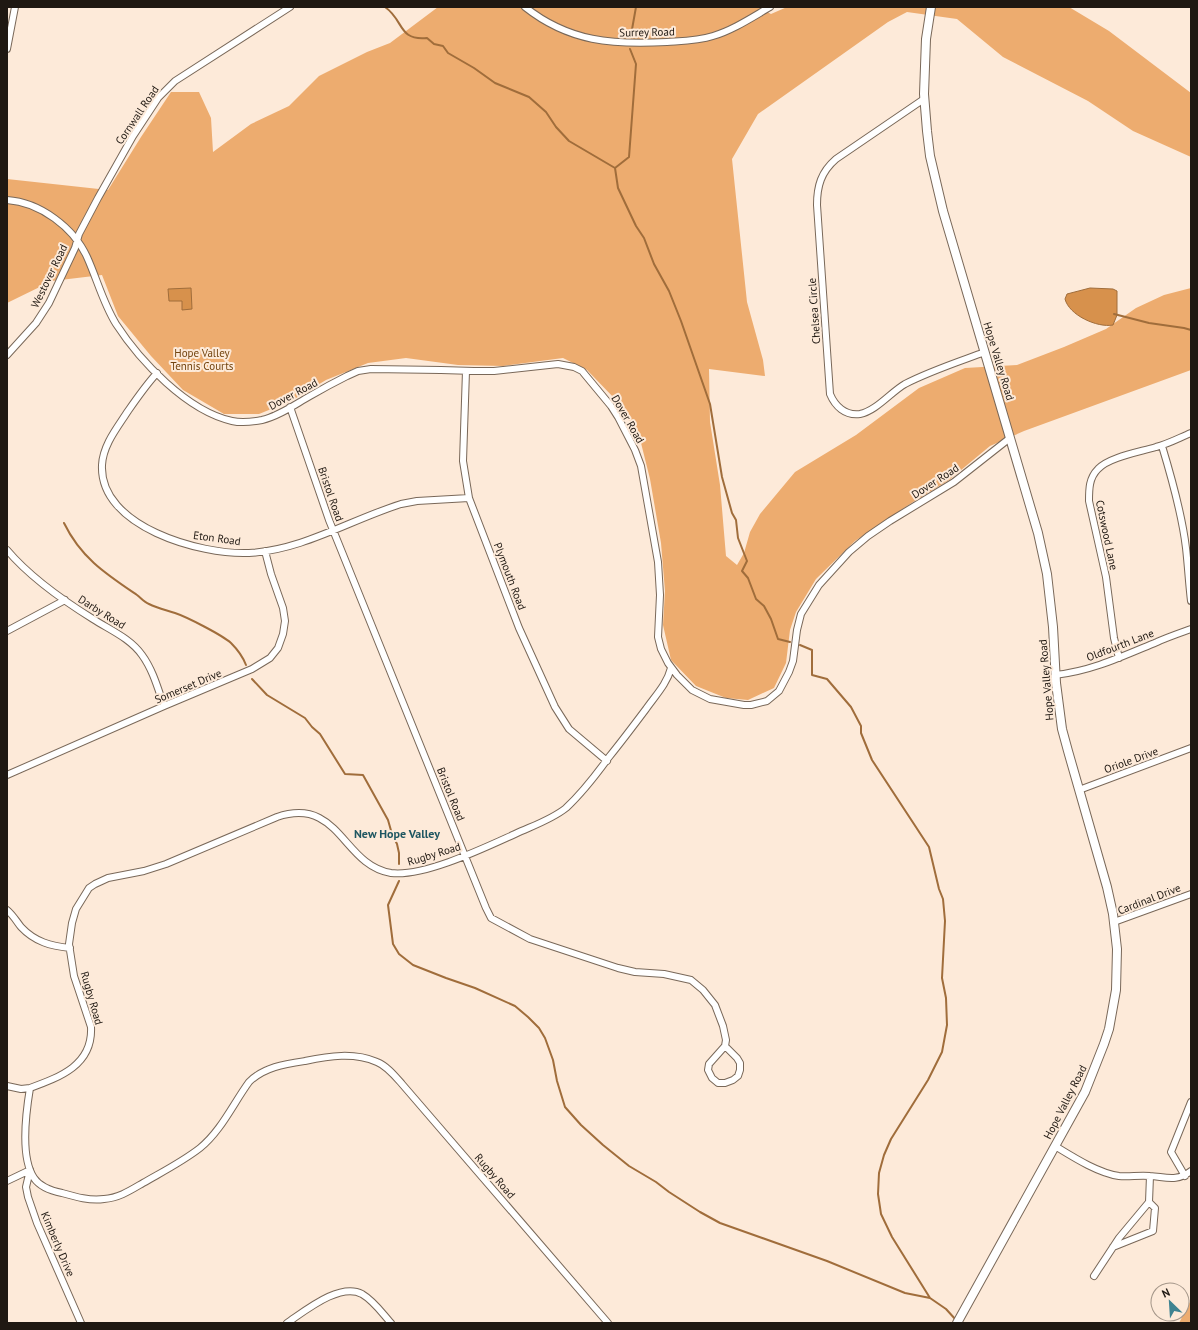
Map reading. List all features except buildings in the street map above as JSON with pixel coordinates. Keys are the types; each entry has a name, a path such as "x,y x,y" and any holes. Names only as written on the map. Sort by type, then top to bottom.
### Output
{"main road":[{"name":"Hope Valley Road","path":"931,7 926,39 924,99 928,142 936,184 1038,533 1051,604 1055,675 1062,728 1107,887 1114,922 1117,949 1117,976 1109,1029 1085,1092 957,1323"}],"street":[{"path":"7,49 15,7"},
{"name":"Cornwall Road","path":"77,241 79,234 98,198 133,136 152,105 165,90 175,81 290,7"},
{"name":"Surrey Road","path":"525,7 556,27 583,37 602,41 639,43 706,38 723,33 770,7"},
{"name":"Chelsea Circle","path":"924,99 836,159 826,169 819,182 817,206 830,394 832,400 839,409 849,413 860,414 874,408 896,390 908,383 985,352"},
{"name":"Dover Road","path":"7,200 20,202 42,210 57,220 77,241 87,258 102,296 116,324 128,341 157,373 190,402 210,413 230,421 246,422 263,420 290,408 358,371 380,369 494,371 550,365 567,365 582,372 589,378 611,406 635,450 641,466 658,562 660,595 658,637 661,649 671,668 692,690 710,699 722,702 751,705 767,701 774,696 784,684 793,661 797,630 801,614 813,594 849,552 868,536 890,521 954,482 1010,438"},
{"name":"Westover Road","path":"7,355 42,314 58,285 77,241"},
{"name":"Plymouth Road","path":"466,371 463,461 469,498 519,628 555,707 569,729 607,761"},
{"name":"Eton Road","path":"157,373 137,397 108,443 102,466 104,484 110,496 120,508 146,527 175,540 191,546 220,551 249,553 265,551 301,543 401,504 417,501 469,498"},
{"name":"Bristol Road","path":"290,408 333,530 491,918 530,939 618,968 664,974 691,980 703,990 715,1005 723,1026 726,1040 725,1046"},
{"name":"Cotswood Lane","path":"1119,658 1114,638 1103,565 1089,501 1091,480 1098,469 1108,463 1162,446 1191,433"},
{"path":"1162,446 1182,523 1191,601"},
{"name":"Darby Road","path":"7,550 24,568 65,600 89,617 122,636 140,653 150,670 164,706"},
{"name":"Somerset Drive","path":"7,775 252,669 265,661 278,648 285,628 285,615 265,551"},
{"path":"7,631 65,600"},
{"name":"Oldfourth Lane","path":"1055,675 1071,674 1090,669 1191,629"},
{"name":"Rugby Road","path":"30,1088 50,1081 67,1072 84,1056 89,1046 92,1033 91,1027 74,976 70,937 76,909 85,894 101,880 119,875 144,871 166,864 288,813 310,814 324,820 332,826 362,858 383,871 392,873 410,872 437,866 465,855 556,814 566,808 589,784 607,761 669,677 671,668"},
{"name":"Oriole Drive","path":"1079,790 1191,748"},
{"name":"Cardinal Drive","path":"1114,922 1191,894"},
{"path":"7,910 30,936 54,947 70,948"},
{"path":"725,1046 737,1058 740,1063 740,1070 738,1076 733,1080 726,1083 718,1083 712,1078 708,1070 709,1064 725,1046"},
{"name":"Rugby Road","path":"30,1170 34,1178 39,1183 53,1191 95,1200 119,1196 159,1174 200,1148 213,1135 249,1082 260,1074 277,1066 324,1057 340,1055 365,1058 382,1064 402,1084 608,1323"},
{"path":"7,1086 21,1089 30,1088 26,1125 26,1146 30,1170 7,1181"},
{"path":"1185,1176 1171,1152 1191,1102"},
{"path":"1055,1146 1078,1160 1112,1175 1169,1178 1185,1176 1191,1171"},
{"name":"Kimberly Drive","path":"30,1170 26,1187 29,1202 81,1323"},
{"path":"1094,1276 1119,1238 1149,1202 1150,1176"},
{"path":"1113,1247 1153,1231 1155,1208 1149,1202"},
{"path":"287,1323 322,1300 348,1291 361,1294 370,1299 391,1323"}],"green space":[{"name":"Hope Valley Tennis Courts","path":"438,7 758,7 771,14 787,7 1069,7 1109,31 1191,93 1191,157 1133,131 1088,101 1003,57 957,19 907,12 888,22 758,114 732,159 747,302 763,360 765,376 709,369 710,422 720,485 726,556 737,565 744,553 750,532 760,514 795,472 856,435 919,388 965,368 1017,365 1106,329 1136,308 1164,295 1191,288 1191,370 1024,431 990,446 949,480 855,541 816,579 796,612 790,630 786,663 774,688 748,700 726,698 696,686 671,660 663,625 665,591 661,543 650,479 640,439 615,399 587,370 563,358 503,366 458,365 406,358 368,363 326,380 291,401 259,414 224,414 183,390 151,356 118,316 102,275 52,281 7,303 7,179 108,190 171,92 199,92 211,118 213,152 251,124 289,106 319,76 367,52 390,43"},
{"path":"1191,1300 1191,1323 1179,1323 1190,1322"}],"shaded area":[{"path":"191,288 192,309 182,310 182,301 169,301 168,289"},
{"path":"1090,288 1113,289 1117,291 1117,315 1113,325 1099,324 1084,319 1068,305 1065,299 1067,294"}],"waterway":[{"path":"385,7 396,18 406,33 418,38 427,38 434,44 443,46 448,53 474,68 495,83 529,97 546,112 556,127 569,141 615,168"},
{"path":"631,35 636,7"},
{"path":"615,168 629,157 636,64 630,49"},
{"path":"615,168 618,188 636,226 644,238 654,264 669,291 710,404 722,477 732,513 736,520 738,538 747,561 742,571 748,578 756,599 764,606 771,619 778,639 790,642"},
{"path":"1114,314 1149,323 1191,330"},
{"path":"64,523 86,556 115,580 147,603 188,618 227,640 238,650 246,665"},
{"path":"800,645 812,650 812,675 827,679 851,707 861,726 861,733 872,760 929,847 939,889 943,899 945,921 942,978 946,998 947,1025 942,1052 928,1080 891,1139 884,1155 879,1173 878,1194 881,1214 892,1237 930,1298"},
{"path":"252,679 267,695 305,718 320,734 345,774 363,775 388,820 397,844 399,864"},
{"path":"399,881 388,905 393,944 399,954 413,965 475,988 515,1006 528,1017 539,1028 545,1038 553,1060 557,1081 565,1107 581,1125 629,1166 656,1182 700,1212 720,1223 827,1261 905,1293 930,1298 946,1309 956,1320"}],"district":[{"name":"New Hope Valley","path":"397,833"}]}
